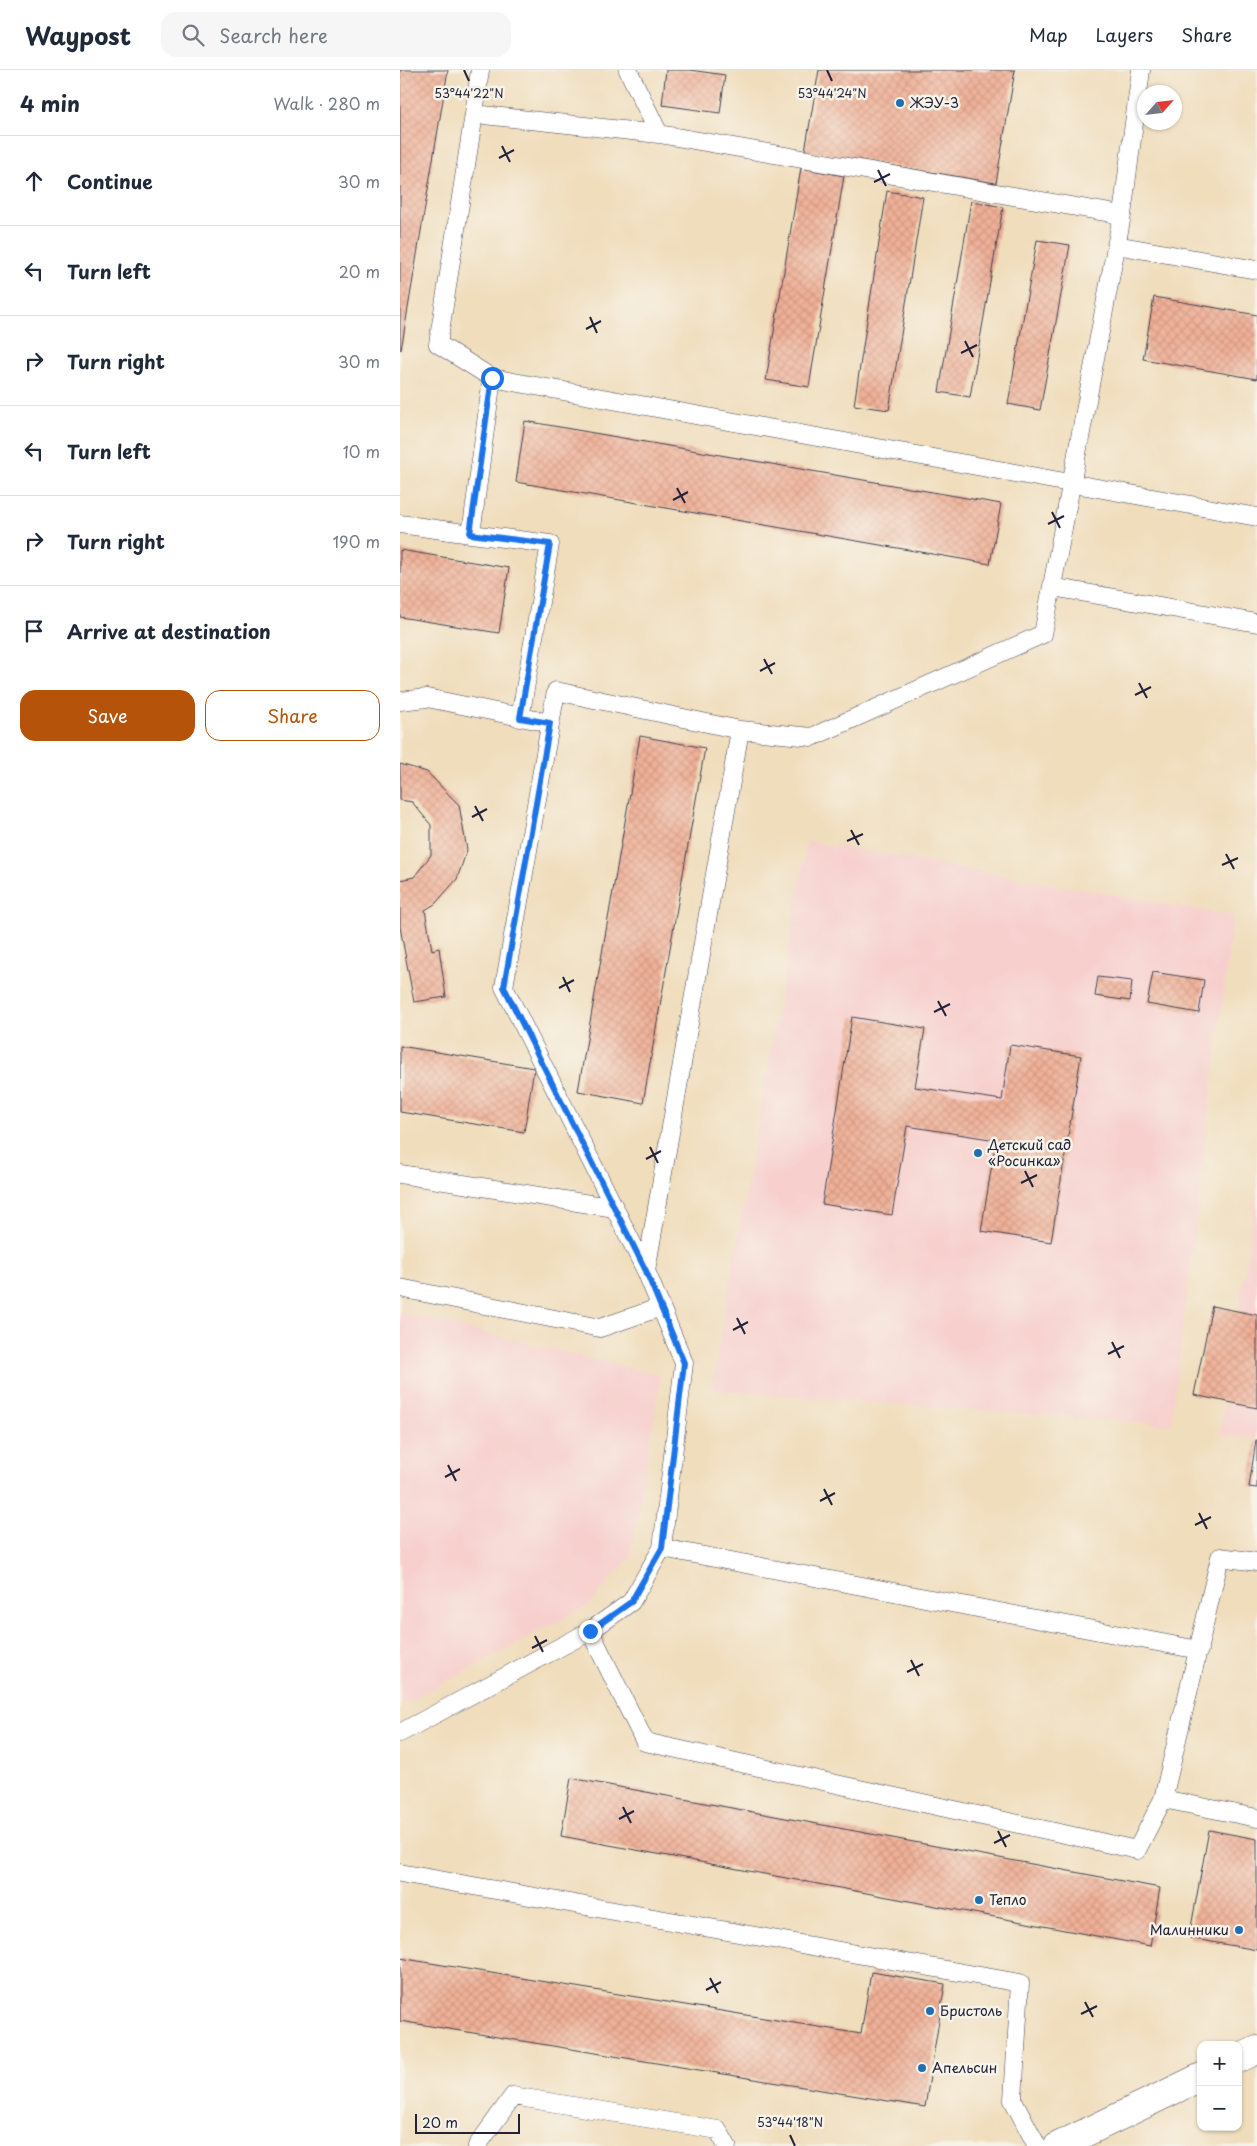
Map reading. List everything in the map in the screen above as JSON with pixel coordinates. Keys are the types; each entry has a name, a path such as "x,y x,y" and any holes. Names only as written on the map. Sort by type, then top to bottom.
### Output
{"street":[{"path":"1242,2057 1257,2050"},
{"path":"1058,2146 1197,2079"}],"lane":[{"path":"480,70 438,344 492,378 1257,517"},
{"path":"628,70 659,134"},
{"path":"400,1733 590,1631 631,1602 662,1548 684,1363 646,1271 504,987 556,691 740,730 812,737 1043,634 1122,216 1141,70"},
{"path":"474,114 659,134 1122,216"},
{"path":"1116,246 1257,270"},
{"path":"470,534 492,378"},
{"path":"400,524 550,544 520,718"},
{"path":"1052,587 1257,623"},
{"path":"400,701 426,698 550,723"},
{"path":"646,1271 740,730"},
{"path":"400,1174 615,1208"},
{"path":"400,1288 600,1328 661,1307"},
{"path":"662,1548 1199,1650"},
{"path":"590,1631 645,1742 1137,1850 1163,1799 1220,1557 1257,1562"},
{"path":"1163,1799 1257,1818"},
{"path":"400,1873 1020,1983 1013,2100 1037,2146"},
{"path":"477,2146 513,2096 718,2130 727,2146"}],"shaded area":[{"name":"Детский сад «Росинка»","path":"807,841 1233,916 1171,1425 711,1390"},
{"path":"1257,1187 1257,1439 1220,1435"},
{"path":"400,1312 661,1376 631,1556 589,1605 400,1706"}],"building":[{"path":"400,70 448,70 401,350 400,349"},
{"path":"666,70 690,70 725,75 720,113 662,105"},
{"path":"819,70 1015,70 996,183 805,151"},
{"path":"801,168 844,176 809,387 766,380"},
{"path":"887,191 923,197 889,410 854,405"},
{"path":"971,201 1003,207 970,397 939,392"},
{"path":"1037,240 1070,245 1040,410 1008,404"},
{"path":"1154,297 1257,315 1257,379 1143,359"},
{"path":"525,421 1001,504 990,564 516,482"},
{"path":"400,550 509,568 499,633 400,617"},
{"path":"640,736 705,748 643,1103 578,1091"},
{"path":"400,764 427,772 459,805 467,850 457,879 435,904 425,910 432,950 439,948 446,997 414,1002 400,927 400,880 414,877 431,855 431,825 412,802 400,800"},
{"path":"1153,972 1204,980 1199,1013 1147,1004"},
{"path":"1098,977 1132,981 1130,1001 1095,996"},
{"path":"852,1017 925,1029 915,1087 1002,1100 1010,1045 1081,1056 1051,1242 981,1231 996,1140 907,1126 892,1215 822,1204"},
{"path":"400,1046 534,1068 524,1132 400,1112"},
{"path":"1212,1306 1257,1315 1257,1408 1194,1395"},
{"path":"1257,1440 1257,1488 1249,1487"},
{"path":"571,1778 1160,1888 1150,1946 561,1836"},
{"path":"1209,1830 1257,1839 1257,1950 1189,1938"},
{"path":"400,1958 861,2034 871,1972 945,1984 925,2107 400,2021"}],"place":[{"name":"ЖЭУ-3","path":"900,103"},
{"name":"Детский сад «Росинка»","path":"978,1153"},
{"name":"Тепло","path":"979,1900"},
{"name":"Малинники","path":"1239,1930"},
{"name":"Бристоль","path":"930,2011"},
{"name":"Апельсин","path":"922,2068"}],"route":[{"path":"492,378 470,534 550,544 520,718 550,723 504,987 646,1271 684,1363 662,1548 631,1602 590,1631"}]}
